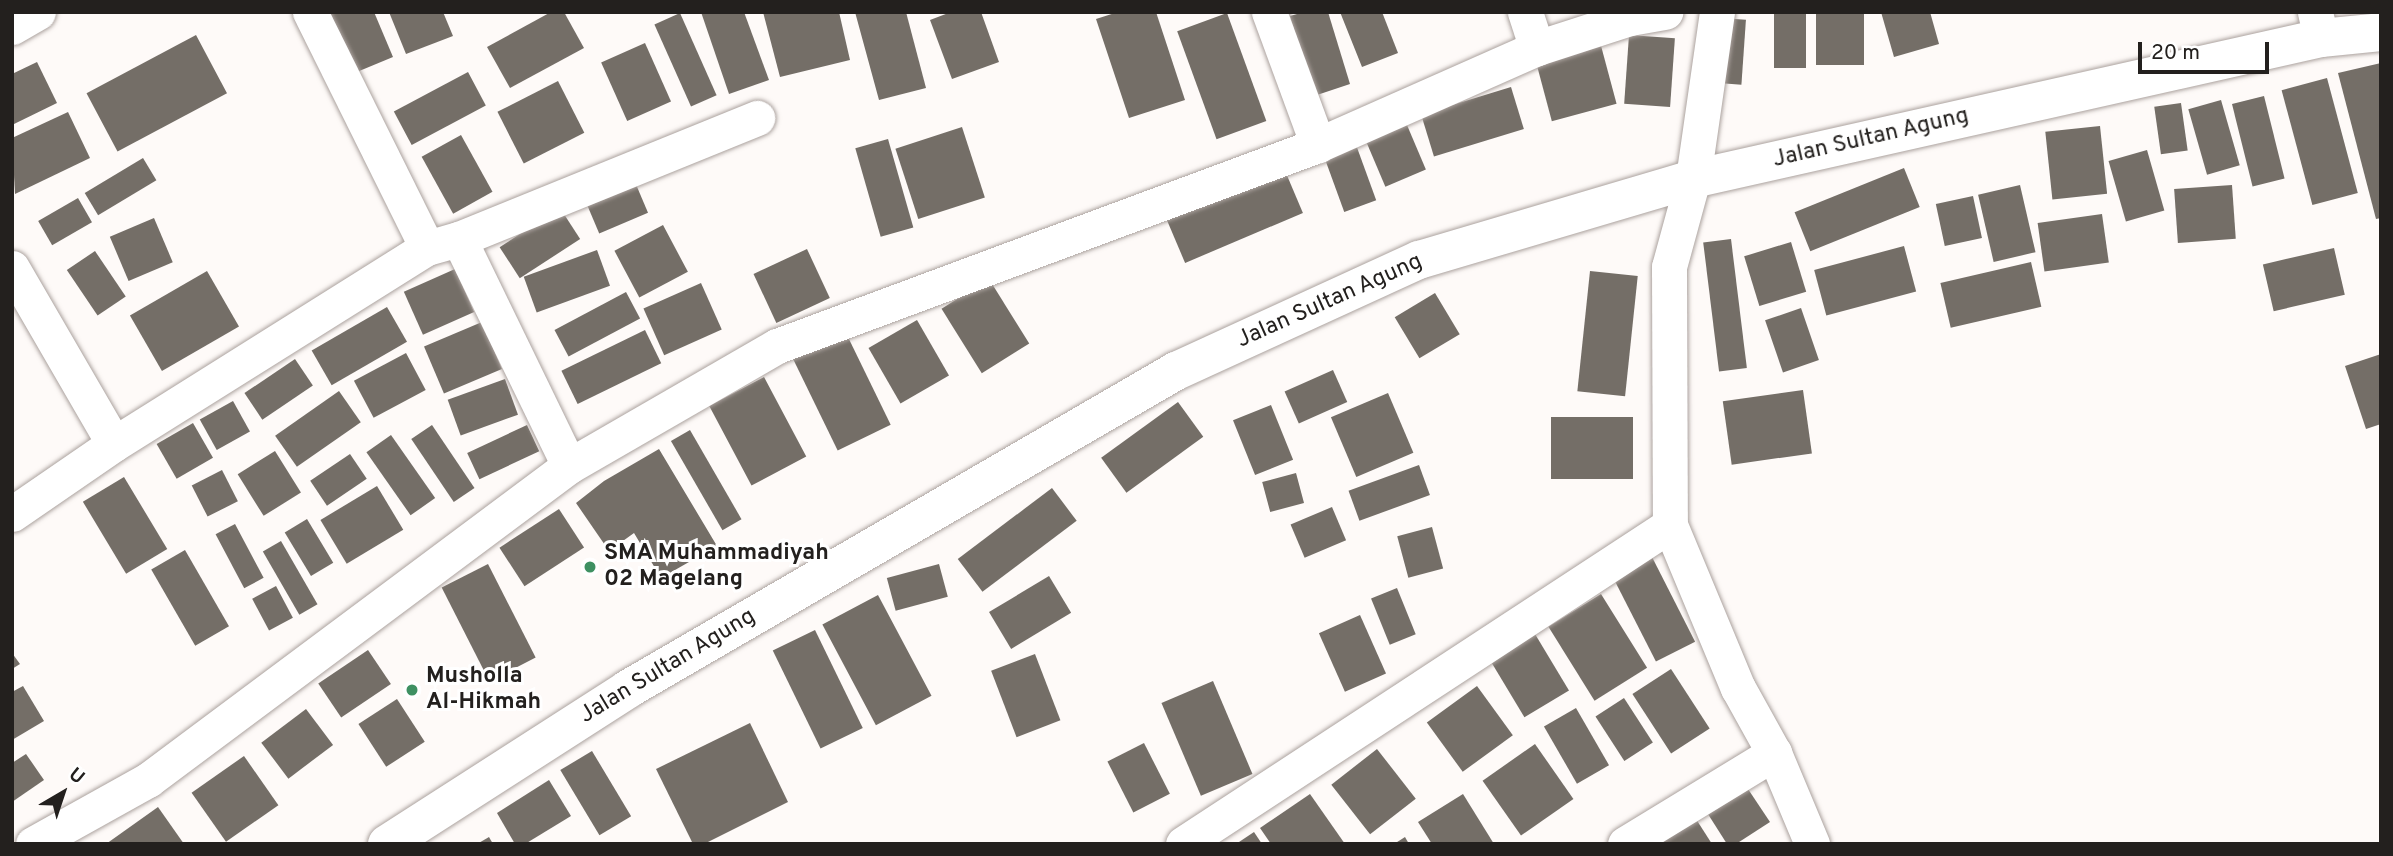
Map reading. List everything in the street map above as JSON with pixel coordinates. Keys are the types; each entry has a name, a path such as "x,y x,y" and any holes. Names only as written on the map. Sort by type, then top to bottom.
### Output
{"main road":[{"name":"Jalan Sultan Agung","path":"387,844 628,689 1176,371 1419,260 1693,179 2318,25 2381,32"}],"street":[{"path":"12,27 38,12"},
{"path":"310,12 569,466"},
{"path":"1269,12 1318,145"},
{"path":"1525,12 1537,47"},
{"path":"33,844 148,780 569,466 777,346 1318,145 1537,47 1630,18 1665,12"},
{"path":"1717,12 1693,179 1669,267 1670,525 1738,688 1774,753 1812,844"},
{"path":"12,514 114,444 443,243 757,118"},
{"path":"12,268 114,444"},
{"path":"1183,844 1670,525"},
{"path":"1625,844 1774,753"}],"building":[{"path":"327,12 374,12 393,57 352,74"},
{"path":"389,12 443,12 453,36 406,54"},
{"path":"551,12 564,12 584,48 510,88 487,47"},
{"path":"701,12 744,12 769,80 729,94"},
{"path":"763,12 839,12 850,60 780,77"},
{"path":"855,12 906,12 926,88 879,100"},
{"path":"951,12 981,12 999,62 952,79 930,20"},
{"path":"1118,12 1156,12 1185,100 1129,118 1096,19"},
{"path":"1304,12 1328,12 1350,84 1314,96 1290,16"},
{"path":"1340,12 1382,12 1398,53 1362,67"},
{"path":"1774,12 1806,12 1806,68 1774,68"},
{"path":"1816,12 1864,12 1864,65 1816,65"},
{"path":"1881,12 1930,12 1939,44 1894,57"},
{"path":"680,13 717,95 691,107 654,24"},
{"path":"1227,13 1266,121 1217,139 1177,31"},
{"path":"1720,18 1746,20 1741,85 1715,83"},
{"path":"196,35 227,93 117,151 87,93"},
{"path":"1629,35 1675,38 1670,107 1624,104"},
{"path":"1600,42 1617,104 1552,121 1535,59"},
{"path":"645,43 671,101 627,121 601,63"},
{"path":"37,62 57,103 12,125 12,74"},
{"path":"2381,63 2381,218 2376,219 2338,73"},
{"path":"468,72 486,106 412,145 394,111"},
{"path":"2327,78 2358,193 2312,205 2282,90"},
{"path":"558,81 584,133 524,164 497,112"},
{"path":"1511,87 1524,129 1434,157 1421,114"},
{"path":"2264,96 2285,178 2253,186 2232,104"},
{"path":"2221,100 2240,165 2207,175 2188,109"},
{"path":"2181,103 2188,151 2161,154 2154,107"},
{"path":"68,112 90,158 15,194 12,138"},
{"path":"1404,118 1426,170 1385,187 1363,135"},
{"path":"2100,126 2107,194 2052,199 2045,132"},
{"path":"962,127 985,197 918,219 895,149"},
{"path":"461,135 493,192 453,214 422,157"},
{"path":"888,139 913,227 881,237 855,148"},
{"path":"1355,142 1376,200 1344,212 1323,154"},
{"path":"2147,150 2164,211 2126,222 2109,161"},
{"path":"143,158 156,180 98,215 85,193"},
{"path":"1283,166 1303,213 1185,263 1165,216"},
{"path":"1904,168 1920,207 1810,251 1795,212"},
{"path":"632,175 648,213 599,233 583,196"},
{"path":"2020,185 2036,252 1994,262 1978,195"},
{"path":"2232,185 2236,239 2178,243 2174,189"},
{"path":"1973,196 1982,238 1945,246 1936,204"},
{"path":"78,198 92,222 52,245 38,221"},
{"path":"560,208 580,239 520,278 500,247"},
{"path":"2102,214 2109,263 2044,272 2038,223"},
{"path":"154,218 173,262 129,281 110,237"},
{"path":"663,225 688,272 639,298 614,251"},
{"path":"1731,239 1747,368 1719,371 1703,242"},
{"path":"1791,242 1806,292 1759,306 1744,256"},
{"path":"1904,246 1916,291 1826,315 1814,270"},
{"path":"2334,248 2345,295 2274,311 2263,264"},
{"path":"807,249 830,298 776,323 754,274"},
{"path":"597,250 610,286 537,312 524,277"},
{"path":"95,251 126,297 98,316 67,270"},
{"path":"2031,262 2041,307 1951,328 1940,283"},
{"path":"455,269 474,312 423,335 404,292"},
{"path":"207,271 239,326 162,371 130,316"},
{"path":"1590,271 1638,276 1625,396 1577,391"},
{"path":"989,279 1029,343 982,373 942,309"},
{"path":"701,283 722,330 664,355 643,309"},
{"path":"626,292 640,318 569,357 554,330"},
{"path":"1435,293 1460,334 1419,358 1395,317"},
{"path":"387,307 407,342 332,385 312,351"},
{"path":"1801,308 1819,360 1783,372 1765,320"},
{"path":"917,320 949,375 901,403 869,348"},
{"path":"482,322 502,369 444,394 424,347"},
{"path":"645,330 661,363 578,404 561,371"},
{"path":"846,333 891,425 838,451 793,359"},
{"path":"406,353 426,390 374,418 354,381"},
{"path":"2381,354 2381,424 2366,429 2345,366"},
{"path":"295,359 313,386 262,420 244,393"},
{"path":"1333,370 1347,402 1299,424 1285,392"},
{"path":"764,377 806,456 752,486 709,406"},
{"path":"505,379 518,415 461,436 448,400"},
{"path":"1803,390 1812,453 1732,465 1723,401"},
{"path":"339,391 361,422 297,467 275,436"},
{"path":"1388,393 1413,453 1356,477 1331,417"},
{"path":"233,401 250,432 217,450 200,419"},
{"path":"1178,402 1203,437 1126,493 1101,458"},
{"path":"1271,405 1293,460 1255,475 1233,420"},
{"path":"1551,417 1633,417 1633,479 1551,479"},
{"path":"193,423 213,458 177,479 157,444"},
{"path":"432,425 474,488 454,502 411,439"},
{"path":"527,425 539,451 479,479 467,453"},
{"path":"690,430 742,519 722,530 671,441"},
{"path":"391,435 435,498 411,515 366,452"},
{"path":"659,449 717,546 661,578 634,533 609,551 576,503 604,481"},
{"path":"275,451 301,493 264,516 238,474"},
{"path":"350,454 367,479 327,506 310,481"},
{"path":"1419,465 1430,495 1359,521 1349,491"},
{"path":"222,470 238,501 208,517 192,485"},
{"path":"1296,473 1304,503 1270,512 1262,482"},
{"path":"124,477 167,549 126,574 83,502"},
{"path":"377,486 403,530 347,564 320,520"},
{"path":"1052,488 1077,521 982,592 958,559"},
{"path":"1332,507 1346,540 1305,558 1291,525"},
{"path":"559,509 584,548 525,586 499,548"},
{"path":"307,519 333,563 311,576 285,532"},
{"path":"235,524 264,578 244,588 216,534"},
{"path":"1432,527 1443,569 1408,578 1397,536"},
{"path":"281,541 318,604 299,615 263,552"},
{"path":"185,550 229,626 195,646 151,570"},
{"path":"1652,557 1695,642 1656,662 1613,577"},
{"path":"488,564 536,658 489,681 442,588"},
{"path":"939,564 948,597 896,611 887,578"},
{"path":"1049,576 1071,613 1011,649 989,612"},
{"path":"276,586 293,618 269,630 252,599"},
{"path":"1397,588 1416,634 1390,645 1371,598"},
{"path":"1601,594 1647,668 1595,701 1548,627"},
{"path":"878,595 932,696 876,725 822,625"},
{"path":"1360,615 1386,673 1345,692 1319,633"},
{"path":"815,630 863,728 821,749 773,651"},
{"path":"1535,634 1569,691 1524,717 1490,661"},
{"path":"368,650 391,684 341,718 318,684"},
{"path":"12,653 20,664 12,669"},
{"path":"1035,654 1060,720 1017,737 991,671"},
{"path":"1671,669 1710,729 1671,754 1632,694"},
{"path":"1213,681 1252,774 1201,796 1161,703"},
{"path":"23,686 44,721 12,740 12,692"},
{"path":"1477,686 1513,735 1463,772 1427,722"},
{"path":"1624,698 1653,742 1624,761 1595,717"},
{"path":"397,699 425,742 386,767 358,724"},
{"path":"1576,708 1609,765 1577,784 1544,726"},
{"path":"306,709 333,745 288,779 261,743"},
{"path":"750,723 788,802 704,844 693,844 656,769"},
{"path":"1144,743 1170,794 1133,812 1107,762"},
{"path":"1535,744 1573,799 1521,836 1483,781"},
{"path":"1377,749 1416,799 1370,834 1331,785"},
{"path":"592,751 631,816 599,835 560,770"},
{"path":"26,754 44,780 12,802 12,763"},
{"path":"244,756 278,805 226,842 192,793"},
{"path":"549,780 571,816 525,844 515,844 497,813"},
{"path":"1746,786 1770,822 1736,844 1727,844 1706,811"},
{"path":"1310,794 1345,844 1271,844 1260,828"},
{"path":"1463,794 1494,844 1432,844 1418,822"},
{"path":"158,807 184,844 106,844"},
{"path":"1696,819 1712,844 1661,842"},
{"path":"1254,832 1262,844 1236,844"},
{"path":"489,837 493,844 477,844"},
{"path":"1405,837 1409,844 1394,844"}],"place":[{"name":"SMA Muhammadiyah 02 Magelang","path":"590,567"},
{"name":"Musholla Al-Hikmah","path":"412,690"}]}
